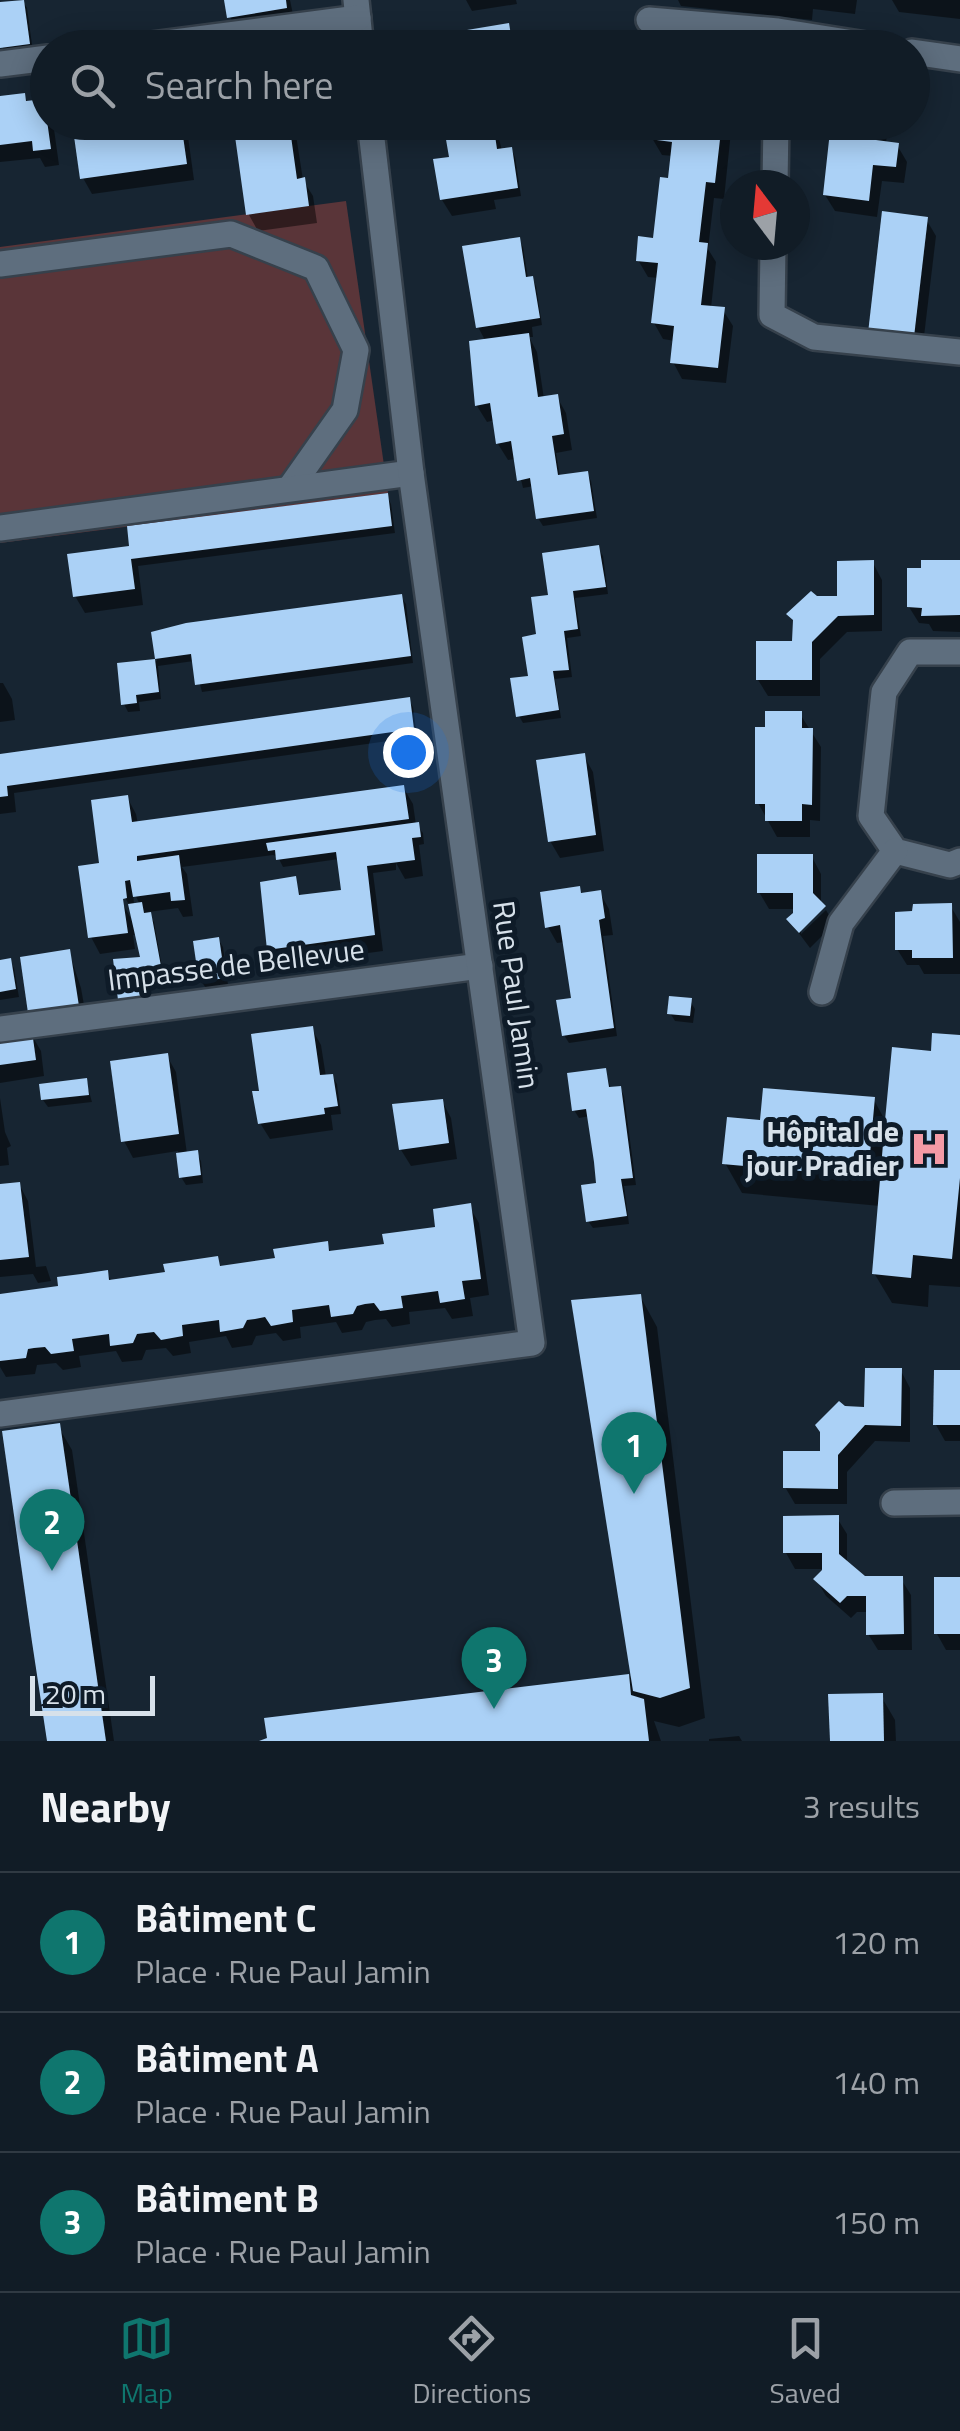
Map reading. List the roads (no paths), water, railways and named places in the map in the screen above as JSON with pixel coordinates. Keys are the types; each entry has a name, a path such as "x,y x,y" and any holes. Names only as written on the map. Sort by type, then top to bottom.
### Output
{"street":[{"path":"234,30 357,9"},
{"path":"649,20 717,30"},
{"path":"930,55 960,59"},
{"path":"0,64 30,60"},
{"name":"Rue Paul Jamin","path":"0,1414 532,1343 412,473 372,140"},
{"path":"775,170 776,140"},
{"path":"0,264 231,234 316,268 356,350 345,410 290,488"},
{"path":"774,260 772,314 814,336 960,352"},
{"path":"0,528 412,473"},
{"path":"960,652 910,652 884,692 870,816 895,850 950,865 960,862"},
{"path":"822,992 841,923 895,850"},
{"name":"Impasse de Bellevue","path":"0,1029 480,966"},
{"path":"894,1503 960,1502"}],"place":[{"name":"Hôpital de jour Pradier","path":"929,1149"},
{"name":"Bâtiment C","path":"634,1494"},
{"name":"Bâtiment A","path":"52,1571"},
{"name":"Bâtiment B","path":"494,1709"}]}
